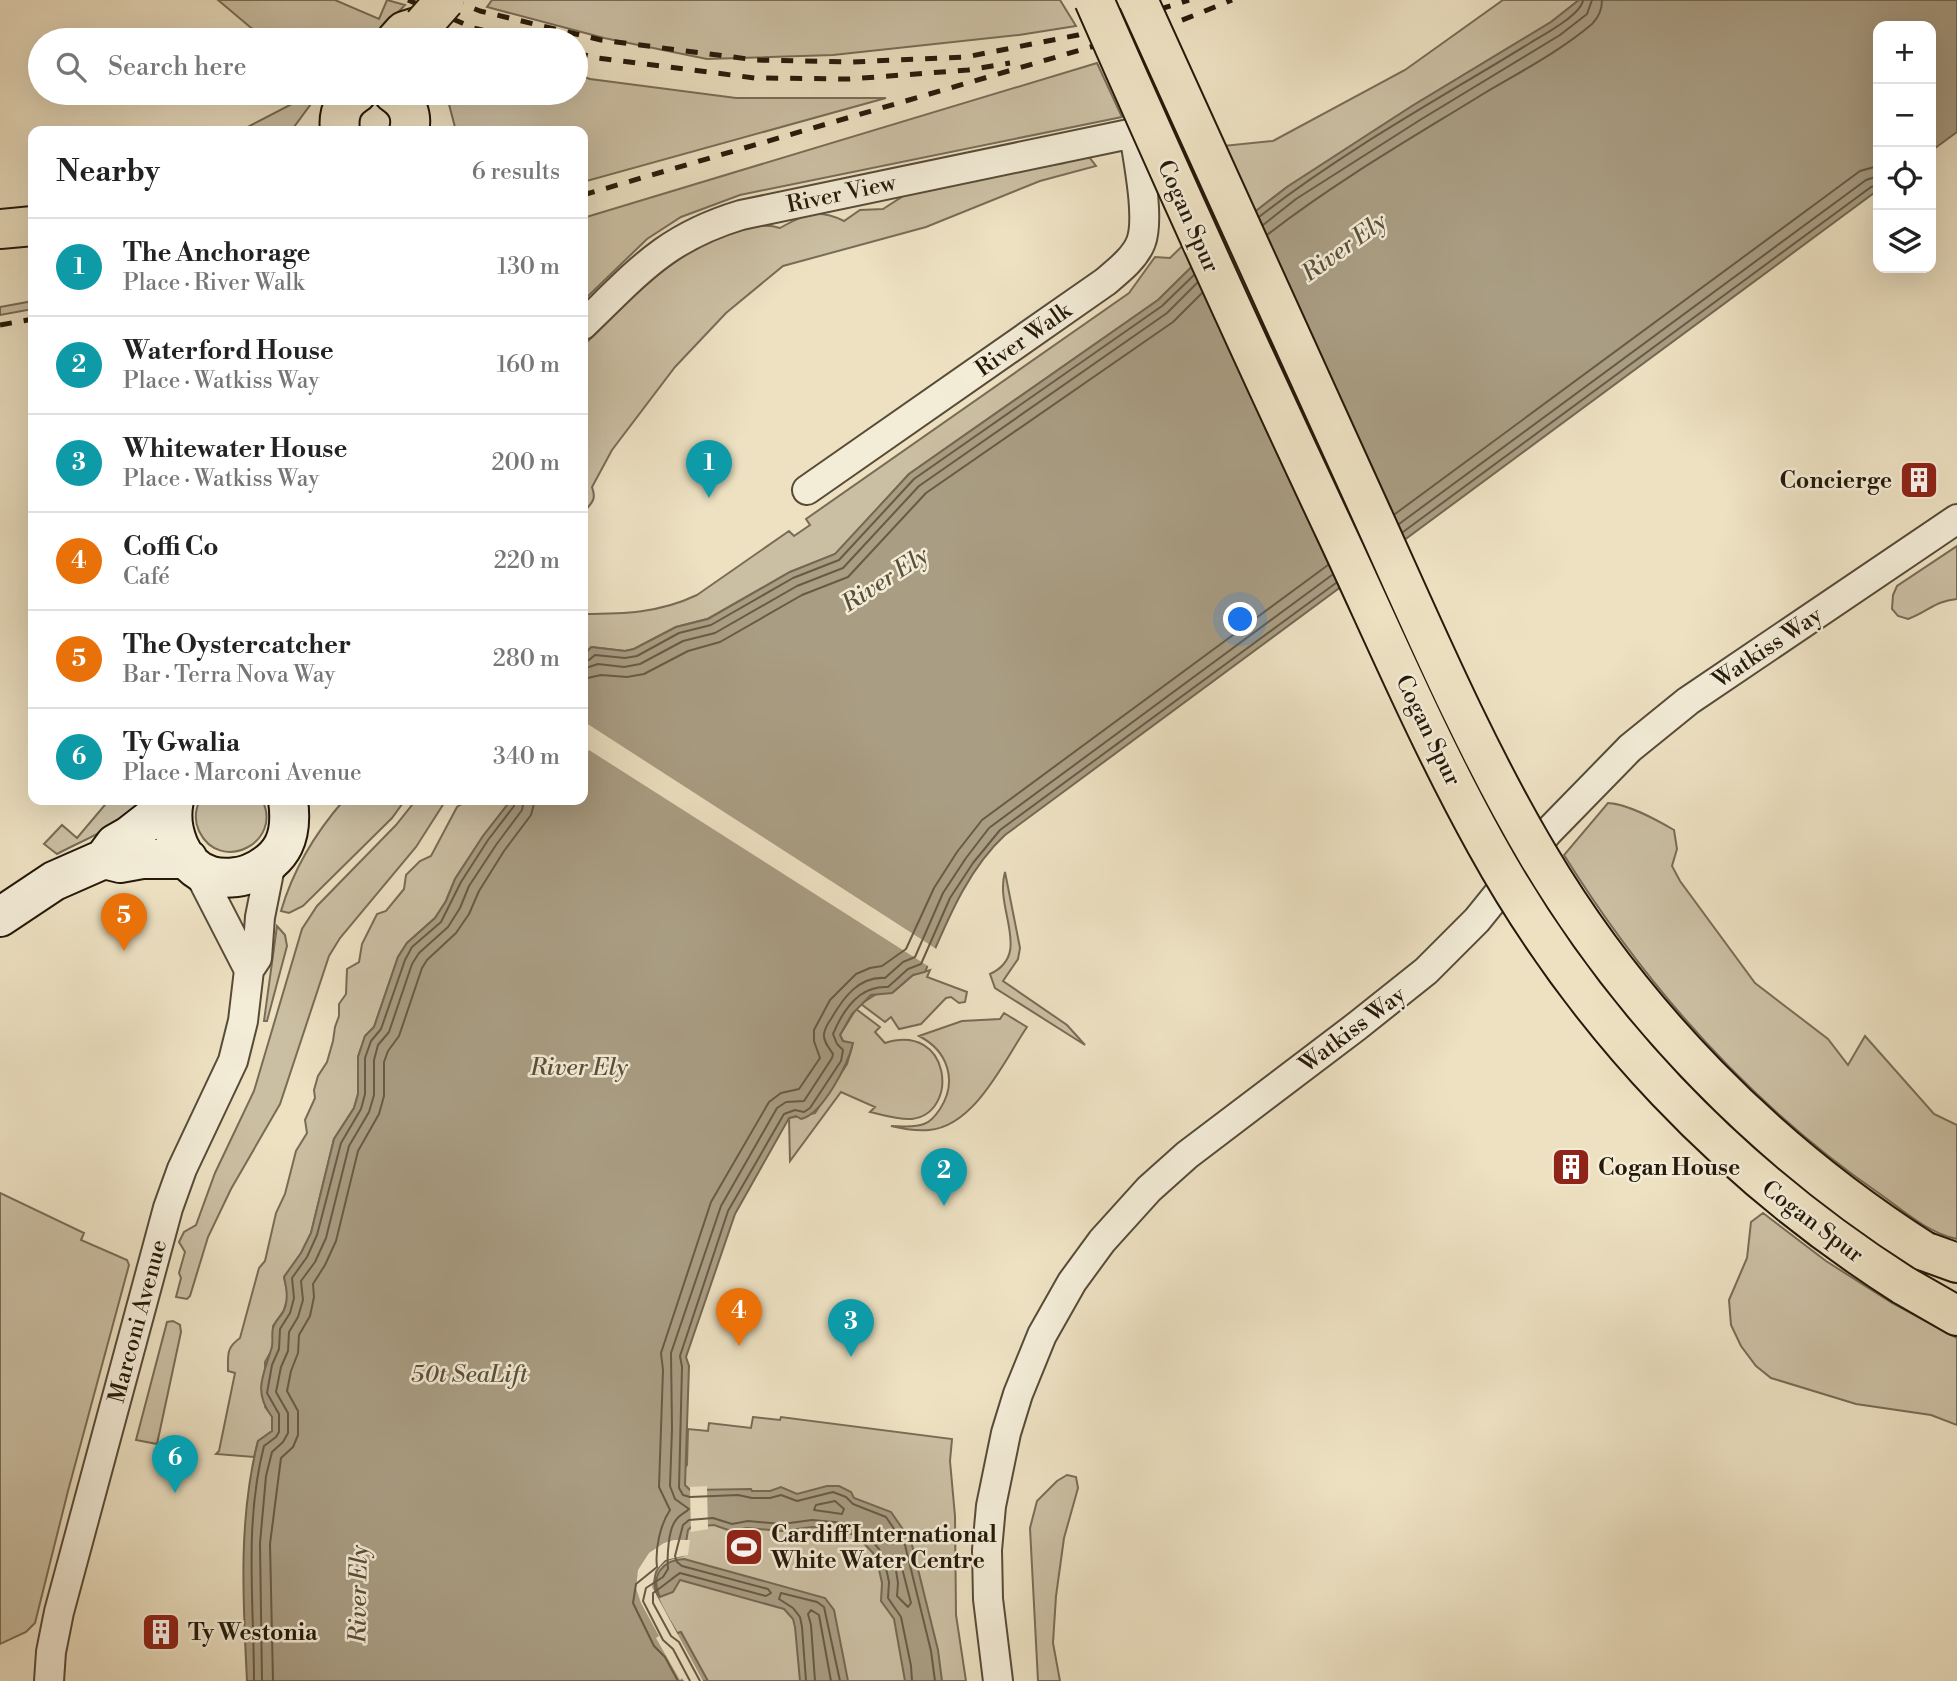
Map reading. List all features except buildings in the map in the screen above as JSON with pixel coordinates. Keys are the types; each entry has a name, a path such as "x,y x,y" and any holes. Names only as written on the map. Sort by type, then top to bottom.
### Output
{"main road":[{"name":"Cogan Spur","path":"1094,0 1240,331 1414,701 1486,844 1535,925 1572,980 1633,1057 1736,1160 1797,1212 1835,1240 1957,1317"},
{"name":"Cogan Spur","path":"1138,0 1450,684 1538,856 1598,947 1654,1017 1712,1082 1816,1176 1885,1226 1940,1257"},
{"path":"0,229 28,226"}],"street":[{"name":"River View","path":"588,321 657,255 694,232 718,222 947,170 1134,133"},
{"name":"River Walk","path":"807,490 1119,270 1141,242 1144,223 1134,133"},
{"name":"Watkiss Way","path":"998,1681 988,1598 987,1550 991,1506 1002,1448 1018,1394 1042,1335 1072,1282 1102,1241 1149,1189 1186,1155 1357,1027 1426,971 1477,920 1548,832 1630,748 1688,701 1957,519"},
{"path":"0,917 54,881 104,859 116,844 168,805"},
{"path":"173,805 171,819 177,843 191,862 249,970"},
{"path":"104,859 120,863 142,859 191,862 210,876 244,876 282,832 312,805"},
{"name":"Marconi Avenue","path":"49,1681 57,1622 158,1241 182,1169 233,1061 243,1021 249,970 257,958 260,917 282,832"}],"shaded area":[{"path":"218,0 335,0 379,19 387,0 405,5 383,28 250,27"},
{"path":"492,0 1060,0 1076,26 1019,35 833,55 707,59 604,38 588,34 588,28 566,28 487,7"},
{"path":"1503,0 1579,0 1551,22 1412,106 1287,187 1221,238 1158,300 909,474 836,554 790,572 707,619 676,627 634,649 625,651 592,647 588,651 588,614 641,611 669,606 697,595 789,531 794,536 810,525 806,519 1129,293 1155,257 1170,258 1212,217 1183,150 1273,141 1405,70"},
{"path":"1097,63 1122,117 740,195 681,217 647,239 588,296 588,216"},
{"path":"588,78 736,98 886,98 588,181 588,126 455,126 449,105 588,105"},
{"path":"290,105 310,105 295,126 250,126"},
{"path":"1089,157 1096,166 1040,181 926,227 783,266 726,313 675,367 612,450 592,487 594,496 588,507 588,341 635,294 672,264 714,240 754,227 780,228 811,214 826,215 844,221 860,210 883,209 911,191 932,190 949,186 955,181 1064,163 1072,158"},
{"path":"28,302 28,310 0,315 0,307"},
{"path":"1957,546 1957,599 1937,604 1908,619 1898,616 1892,609 1897,586"},
{"path":"1608,803 1633,809 1674,830 1677,849 1672,866 1680,881 1755,983 1828,1039 1848,1065 1865,1036 1934,1114 1957,1125 1957,1239 1936,1232 1917,1221 1788,1122 1745,1083 1666,997 1630,952 1564,855"},
{"path":"105,805 138,805 114,825 57,854 44,844 62,825 77,838"},
{"path":"198,805 263,805 266,815 264,829 257,840 247,848 234,852 221,851 209,844 199,831 196,823"},
{"path":"340,805 401,805 392,818 303,906 289,913 281,911 306,852"},
{"path":"412,805 443,805 416,847 340,938 329,956 280,1104 231,1189 208,1237 190,1296 187,1299 176,1297 185,1252 179,1242 184,1232 196,1225 215,1173 254,1091 302,929 317,906"},
{"path":"507,805 455,879 435,918 407,943 398,957 374,1027 365,1036 358,1057 358,1094 354,1108 334,1139 311,1233 284,1277 288,1296 284,1310 273,1326 273,1348 265,1362 265,1407 273,1417 272,1431 258,1441 254,1457 216,1454 219,1451 235,1373 228,1371 229,1352 240,1338 296,1151 307,1133 305,1120 315,1098 318,1076 327,1062 333,1041 339,1004 346,994 347,969 359,962 362,944 377,914 386,911 404,889 406,875 420,861 431,856 457,807"},
{"path":"1005,872 1020,948 1018,959 1003,981 1067,1025 1085,1045 995,988 990,974 1003,965 1009,955 1011,943 1004,901"},
{"path":"277,926 285,935 287,946 267,1021 264,1021"},
{"path":"930,970 927,977 967,992 965,1002 959,1003 951,997 946,998 921,1024 899,1029 891,1017 885,1022 861,1004 878,993 892,993 913,975"},
{"path":"856,1009 880,1027 875,1032 885,1043 907,1040 924,1045 935,1056 941,1071 942,1087 937,1102 927,1113 912,1119 901,1119 870,1112 875,1107 841,1092 790,1161 789,1118 815,1113 847,1064 852,1047 843,1041 840,1035"},
{"path":"1004,1013 1027,1027 987,1090 974,1105 945,1126 929,1130 910,1130 891,1126 927,1123 937,1114 945,1098 949,1078 943,1058 929,1042 919,1036 962,1021 1000,1019"},
{"path":"0,1193 84,1233 81,1240 127,1260 129,1265 35,1623 26,1632 0,1644"},
{"path":"1763,1213 1826,1261 1892,1303 1957,1338 1957,1425 1931,1415 1856,1404 1771,1378 1756,1366 1741,1346 1731,1325 1729,1300 1747,1258 1751,1222"},
{"path":"173,1321 180,1325 181,1332 157,1444 136,1440 167,1322"},
{"name":"Cardiff International White Water Centre","path":"753,1417 780,1420 781,1417 952,1439 950,1461 955,1516 956,1615 966,1681 520,1681 687,1465 688,1429 708,1431 709,1423 751,1428"},
{"path":"1067,1475 1076,1477 1078,1488 1064,1538 1056,1596 1053,1643 1060,1681 1038,1681 1030,1528 1037,1501"}],"water":[{"name":"River Ely","path":"1579,0 1957,0 1957,132 1936,147 1936,21 1873,21 1873,194 1005,835 991,849 968,882 925,972 913,975 892,993 871,995 852,1014 840,1035 843,1041 853,1043 833,1087 818,1108 809,1115 801,1119 796,1116 789,1118 735,1214 686,1357 689,1366 685,1485 690,1490 770,1491 781,1487 797,1494 827,1486 839,1486 851,1492 854,1498 891,1512 911,1541 938,1650 942,1681 905,1681 894,1619 881,1601 882,1583 878,1565 873,1553 859,1538 842,1529 812,1527 782,1531 747,1528 731,1531 714,1525 691,1527 688,1530 684,1555 664,1562 654,1578 662,1607 677,1633 681,1632 708,1681 247,1681 243,1590 247,1500 258,1441 272,1431 272,1417 263,1400 261,1384 272,1347 272,1331 286,1305 284,1277 311,1233 334,1139 354,1108 358,1094 358,1057 365,1036 374,1027 398,957 407,943 435,918 455,879 507,805 588,805 588,651 591,647 625,651 634,649 676,627 708,619 790,572 835,554 909,474 1158,300 1221,238 1287,187 1412,106 1551,22"},
{"path":"684,1559 825,1598 834,1610 848,1681 800,1681 795,1627 793,1619 784,1609 680,1580 673,1592 660,1597 656,1582 660,1570 670,1562"}],"pier":[{"path":"588,724 938,950 931,968 589,750"},
{"path":"707,1486 708,1529 691,1532 690,1487"},
{"path":"674,1540 690,1540 688,1555 665,1560 655,1571 652,1587 703,1681 680,1680 656,1638 659,1636 636,1588 638,1570 649,1553"}],"railway":[{"path":"408,0 474,28"},
{"path":"452,0 480,11 551,28"},
{"path":"588,37 756,60 851,62 966,57 1078,35 1189,0"},
{"path":"588,194 1180,21 1232,0"},
{"path":"588,56 755,78 850,79 968,70 1010,63"},
{"path":"0,325 28,320"}],"place":[{"name":"Concierge","path":"1919,480"},
{"name":"The Anchorage","path":"709,498"},
{"name":"The Oystercatcher","path":"124,951"},
{"name":"Cogan House","path":"1571,1167"},
{"name":"Waterford House","path":"944,1206"},
{"name":"Coffi Co","path":"739,1346"},
{"name":"Whitewater House","path":"851,1357"},
{"name":"Ty Gwalia","path":"175,1493"},
{"name":"Cardiff International White Water Centre","path":"744,1547"},
{"name":"Ty Westonia","path":"161,1632"}],"water label":[{"name":"50t SeaLift","path":"469,1374"}]}
